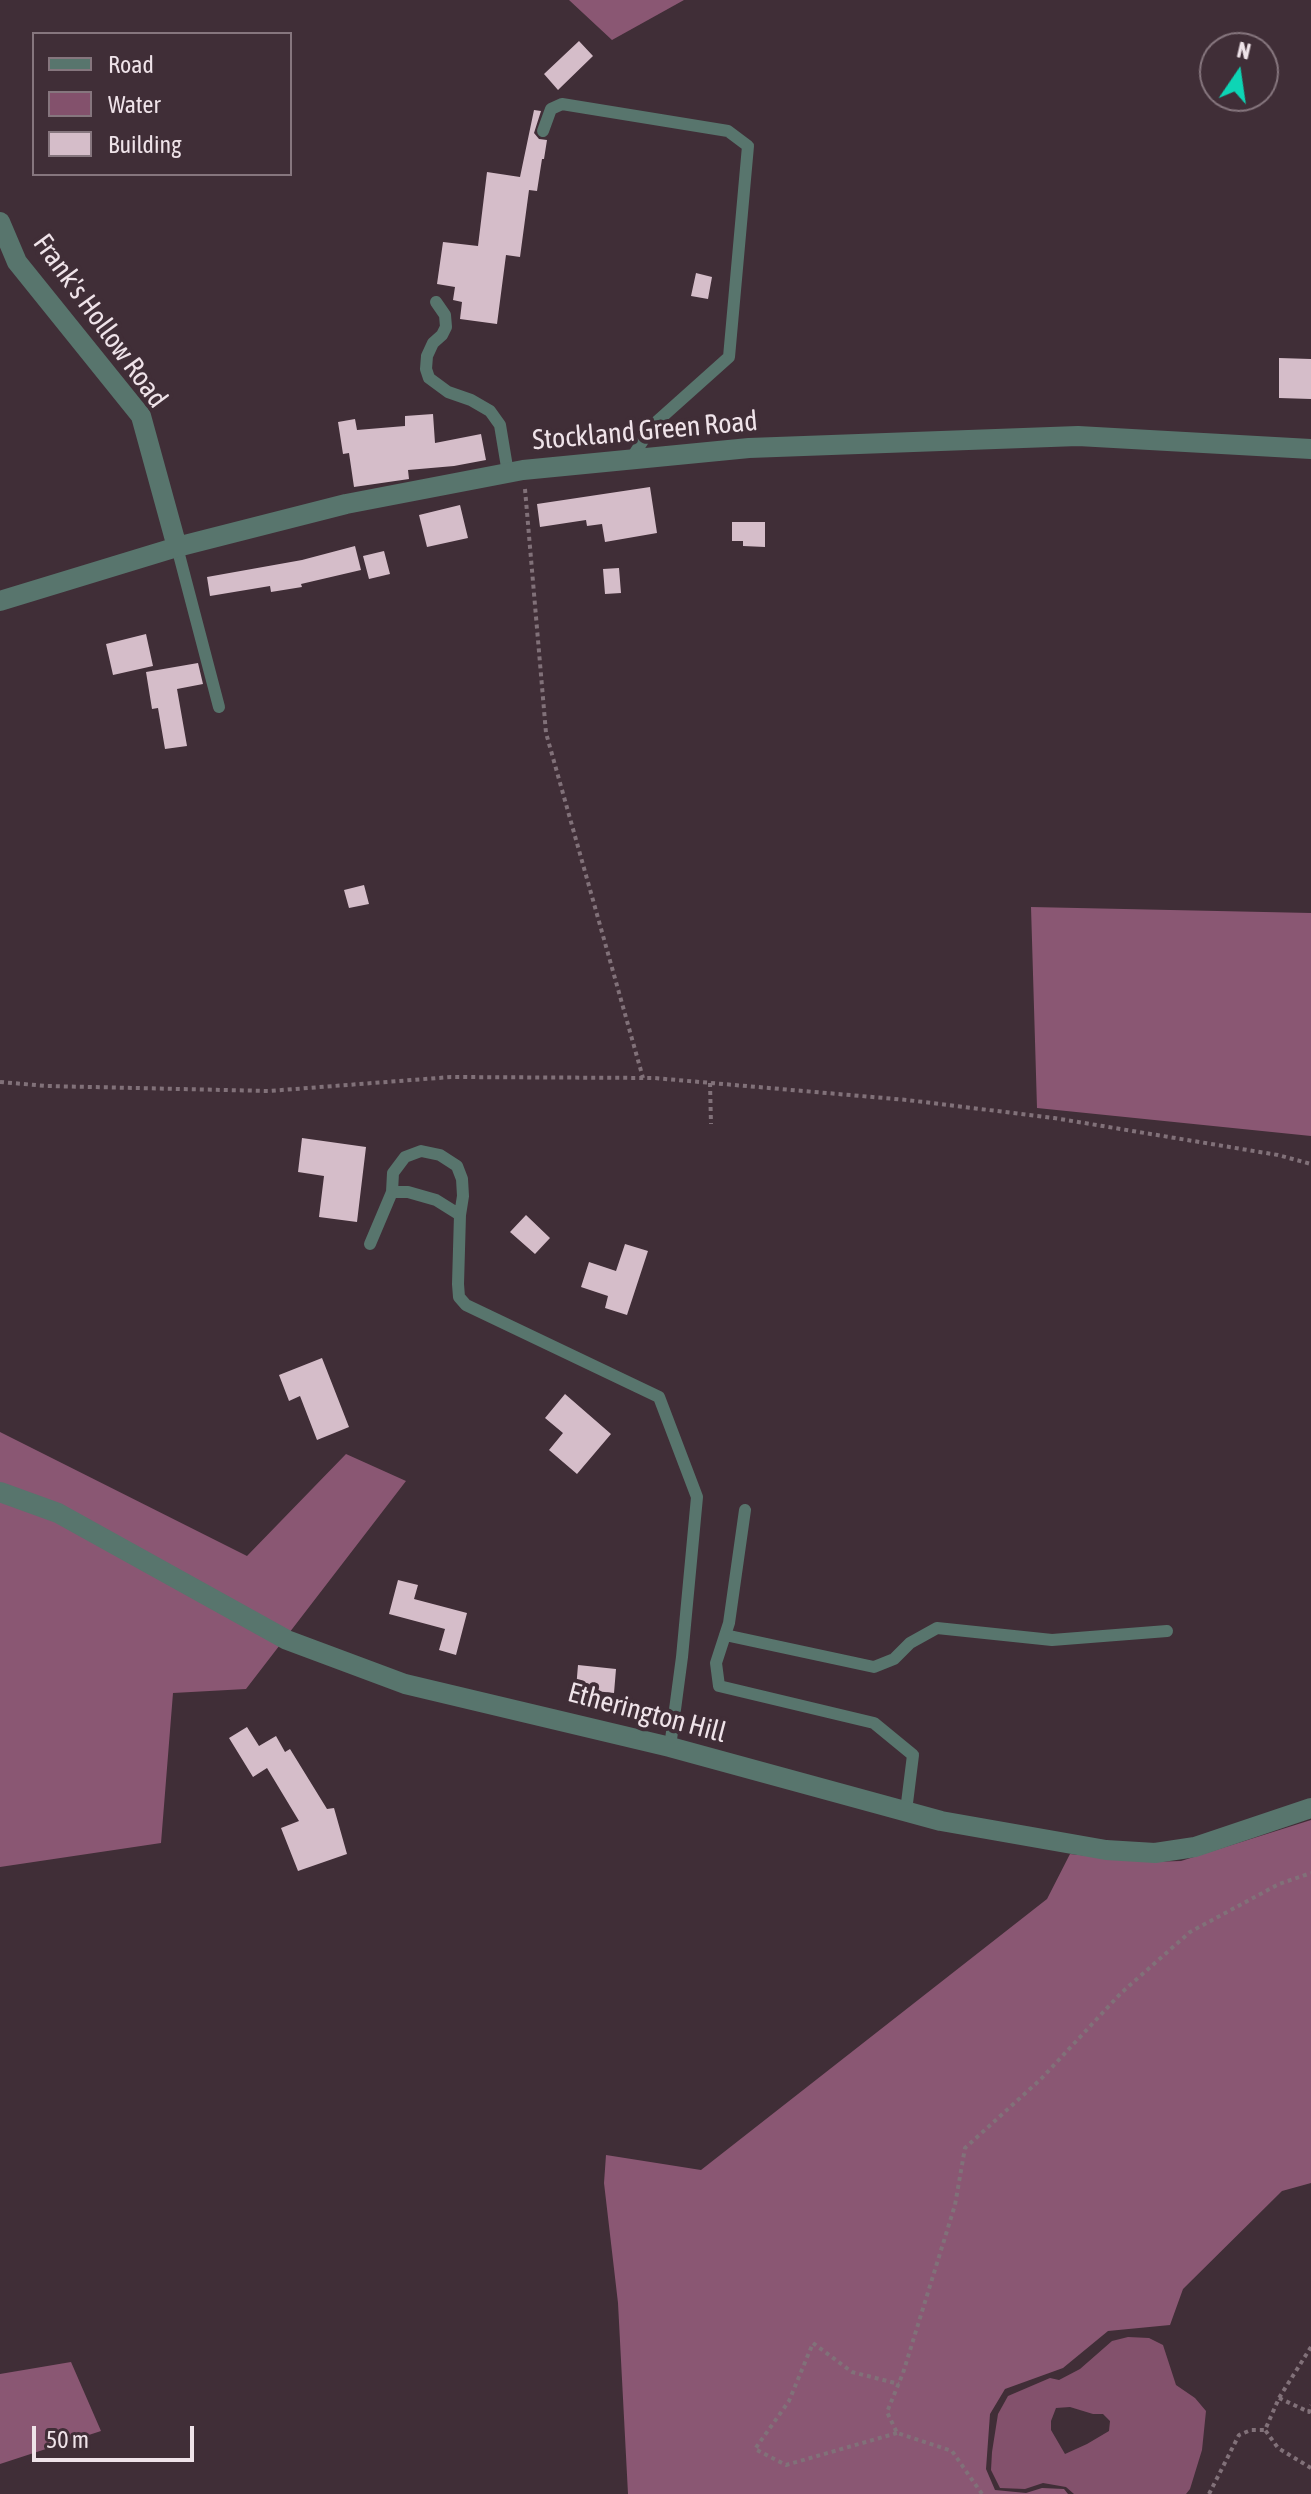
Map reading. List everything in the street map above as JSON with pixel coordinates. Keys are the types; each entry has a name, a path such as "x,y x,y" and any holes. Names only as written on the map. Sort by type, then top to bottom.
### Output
{"street":[{"name":"Frank's Hollow Road","path":"0,222 17,262 141,416 177,547"},
{"name":"Stockland Green Road","path":"0,601 177,547 346,504 515,472 749,448 1078,436 1311,449"},
{"name":"Etherington Hill","path":"0,1492 58,1513 275,1633 405,1684 670,1747 941,1821 1106,1850 1155,1853 1195,1847 1311,1808"}],"lane":[{"path":"543,131 551,109 562,104 728,131 748,146 729,357 653,425 631,459"},
{"path":"436,302 445,315 446,327 427,356 429,378 448,392 490,411 500,425 515,472"},
{"path":"177,547 219,707"},
{"path":"370,1244 392,1192 393,1173 405,1157 421,1151 440,1155 457,1166 462,1179 458,1284 459,1297 466,1305 659,1397 697,1497 670,1747"},
{"path":"392,1192 428,1197 460,1215"},
{"path":"745,1510 729,1623 716,1663 719,1686 874,1723 913,1755 906,1811"},
{"path":"725,1635 874,1667 894,1659 910,1643 937,1628 1052,1640 1167,1631"}],"path":[{"path":"515,472 546,733 643,1078"},
{"path":"0,1082 47,1086 269,1091 451,1077 643,1078 907,1100 1054,1118 1278,1155 1311,1164"},
{"path":"710,1083 711,1124"},
{"path":"897,2433 887,2412 899,2384 955,2205 965,2148 1041,2079 1121,1993 1190,1932 1279,1884 1311,1873"},
{"path":"899,2384 852,2372 813,2343 789,2401 755,2449 786,2465 897,2433 952,2451 982,2494"},
{"path":"1265,2430 1279,2398 1311,2347"},
{"path":"1279,2398 1309,2412 1311,2405"},
{"path":"1209,2494 1239,2435 1251,2430 1265,2430"},
{"path":"1265,2430 1278,2448 1311,2468"}],"shaded area":[{"path":"569,0 684,0 612,40"},
{"path":"1031,907 1311,913 1311,1136 1037,1108"},
{"path":"0,1432 247,1556 346,1454 406,1481 246,1689 173,1693 161,1843 0,1867"},
{"path":"1311,1820 1311,2183 1282,2191 1183,2289 1170,2325 1108,2331 1063,2368 1005,2389 990,2414 986,2469 995,2490 1026,2493 1042,2488 1064,2489 1068,2494 628,2494 618,2303 604,2183 606,2155 701,2170 1047,1899 1070,1854 1149,1862 1181,1861"},
{"path":"71,2362 101,2431 0,2464 0,2374"}],"water":[{"path":"1128,2337 1149,2338 1163,2345 1176,2385 1195,2398 1206,2411 1202,2450 1190,2489 1186,2494 1074,2494 1066,2487 1043,2483 1025,2489 1000,2488 991,2470 992,2452 998,2414 1008,2396 1050,2378 1059,2380 1080,2369 1112,2341","holes":["1070,2407 1103,2414 1110,2421 1109,2431 1065,2454 1051,2430 1056,2408"]}],"building":[{"path":"579,41 593,56 558,90 544,74"},
{"path":"534,110 541,111 534,133 539,139 547,140 544,159 537,191 529,190 520,257 506,255 497,324 460,319 462,302 453,300 455,287 437,284 443,242 478,246 487,172 520,177"},
{"path":"696,273 712,277 708,299 691,296"},
{"path":"1279,358 1311,359 1311,399 1279,398"},
{"path":"433,414 435,443 481,434 486,460 408,470 409,479 354,487 349,453 343,454 338,422 355,419 357,430 405,426 405,416"},
{"path":"650,487 657,533 605,542 602,524 587,526 586,520 540,527 537,504"},
{"path":"460,505 468,538 427,547 419,515"},
{"path":"732,522 765,522 765,547 743,546 743,541 732,541"},
{"path":"355,546 361,570 301,584 302,587 271,592 270,586 210,596 207,577 302,560"},
{"path":"384,551 390,574 369,579 363,556"},
{"path":"619,568 621,593 605,594 603,569"},
{"path":"146,634 153,666 113,675 106,644"},
{"path":"198,663 203,684 177,689 187,746 165,749 158,708 152,709 146,672"},
{"path":"364,885 369,904 349,908 344,890"},
{"path":"302,1138 366,1147 357,1222 319,1217 324,1176 298,1172"},
{"path":"526,1215 550,1238 535,1254 510,1232"},
{"path":"625,1244 648,1251 627,1315 605,1308 608,1296 581,1287 589,1262 616,1271"},
{"path":"322,1358 349,1427 317,1440 300,1396 289,1401 279,1375"},
{"path":"565,1394 611,1434 577,1474 549,1450 563,1433 545,1418"},
{"path":"398,1580 418,1585 414,1599 467,1613 456,1655 439,1650 445,1629 389,1614"},
{"path":"578,1665 616,1669 614,1693 576,1689"},
{"path":"247,1727 259,1746 276,1736 285,1752 290,1749 327,1809 334,1808 347,1854 298,1871 281,1828 299,1821 267,1768 253,1777 229,1738"}]}
